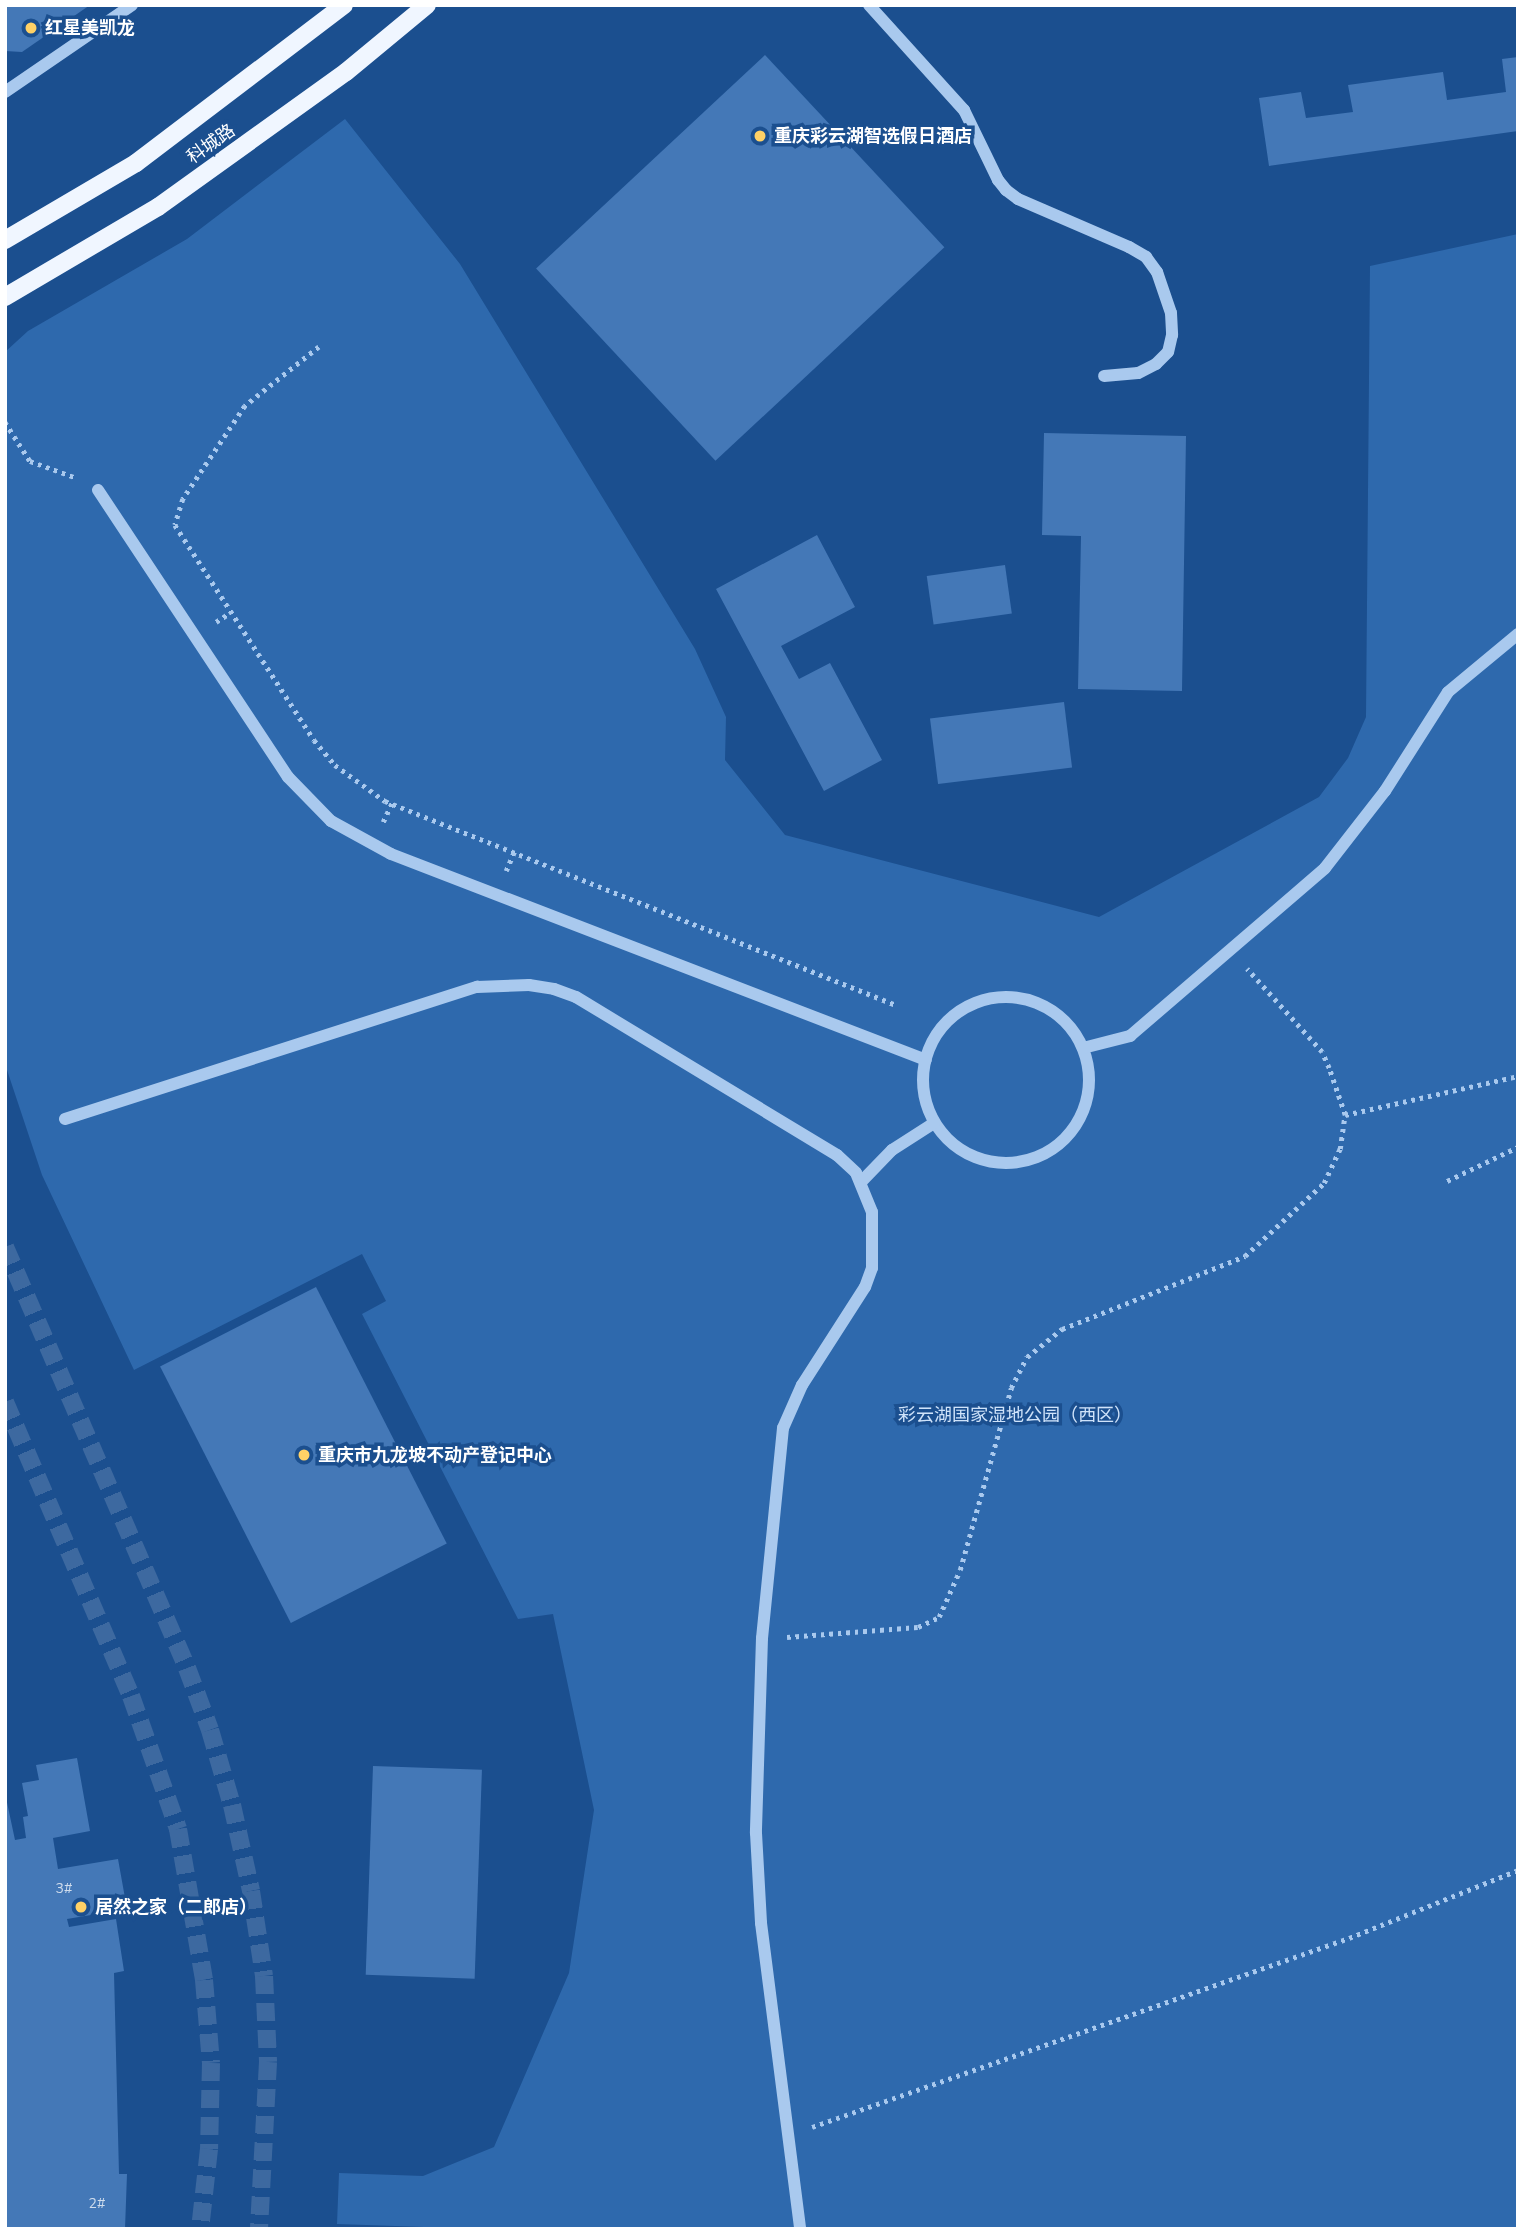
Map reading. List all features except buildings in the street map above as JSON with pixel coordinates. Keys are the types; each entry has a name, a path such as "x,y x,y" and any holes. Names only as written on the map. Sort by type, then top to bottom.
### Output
{"main road":[{"name":"科城路","path":"5,240 136,163 344,5"},
{"name":"科城路","path":"5,297 159,207 346,72 427,5"}],"lane":[{"path":"5,92 132,5"},
{"path":"869,5 964,110 998,180 1006,190 1018,199 1129,247 1146,257 1157,272 1171,313 1172,335 1168,352 1156,364 1138,373 1104,376"},
{"path":"98,491 288,777 331,821 391,854 926,1060"},
{"path":"1083,1048 1130,1036 1325,868 1385,791 1448,692 1518,634"},
{"path":"65,1119 477,987 528,985 554,989 576,998 838,1155 861,1182 872,1212 872,1268 865,1287 802,1385 783,1428 762,1638 756,1833 758,1885 766,1971 800,2229"},
{"path":"997,997 1024,998 1048,1008 1069,1026 1083,1048 1089,1075 1087,1101 1075,1126 1057,1145 1032,1159 1005,1163 977,1158 953,1144 934,1123 924,1097 926,1060 931,1042 947,1020 971,1004 997,997"},
{"path":"861,1182 892,1150 934,1123"}],"path":[{"path":"319,347 245,406 183,499 175,525 298,717 328,757 360,785 385,801 896,1005"},
{"path":"5,422 30,461 86,481 98,491"},
{"path":"762,1638 904,1629 918,1627 939,1617 960,1570 1011,1388 1027,1357 1062,1329 1245,1256 1324,1183 1340,1149 1345,1115 1322,1052 1230,950"},
{"path":"1345,1115 1518,1076"},
{"path":"1447,1181 1518,1147"},
{"path":"788,2136 1349,1938 1518,1870"}],"green space":[{"name":"彩云湖国家湿地公园（西区）","path":"345,119 460,264 695,649 726,717 725,760 785,835 1099,917 1319,797 1348,758 1366,717 1370,266 1518,234 1518,2229 482,2229 337,2224 339,2173 423,2176 494,2147 569,1973 594,1810 553,1614 518,1619 362,1314 386,1301 362,1254 134,1370 42,1175 5,1064 5,352 28,331 187,239"}],"tunnel":[{"path":"5,1247 187,1668 210,1730 232,1805 251,1891 264,1976 268,2062 259,2229"},
{"path":"5,1402 131,1696 178,1829 204,1980 211,2063 209,2149 200,2229"}],"place":[{"name":"红星美凯龙","path":"31,28"},
{"name":"重庆彩云湖智选假日酒店","path":"760,136"},
{"name":"重庆市九龙坡不动产登记中心","path":"304,1455"},
{"name":"居然之家（二郎店）","path":"81,1907"}]}
